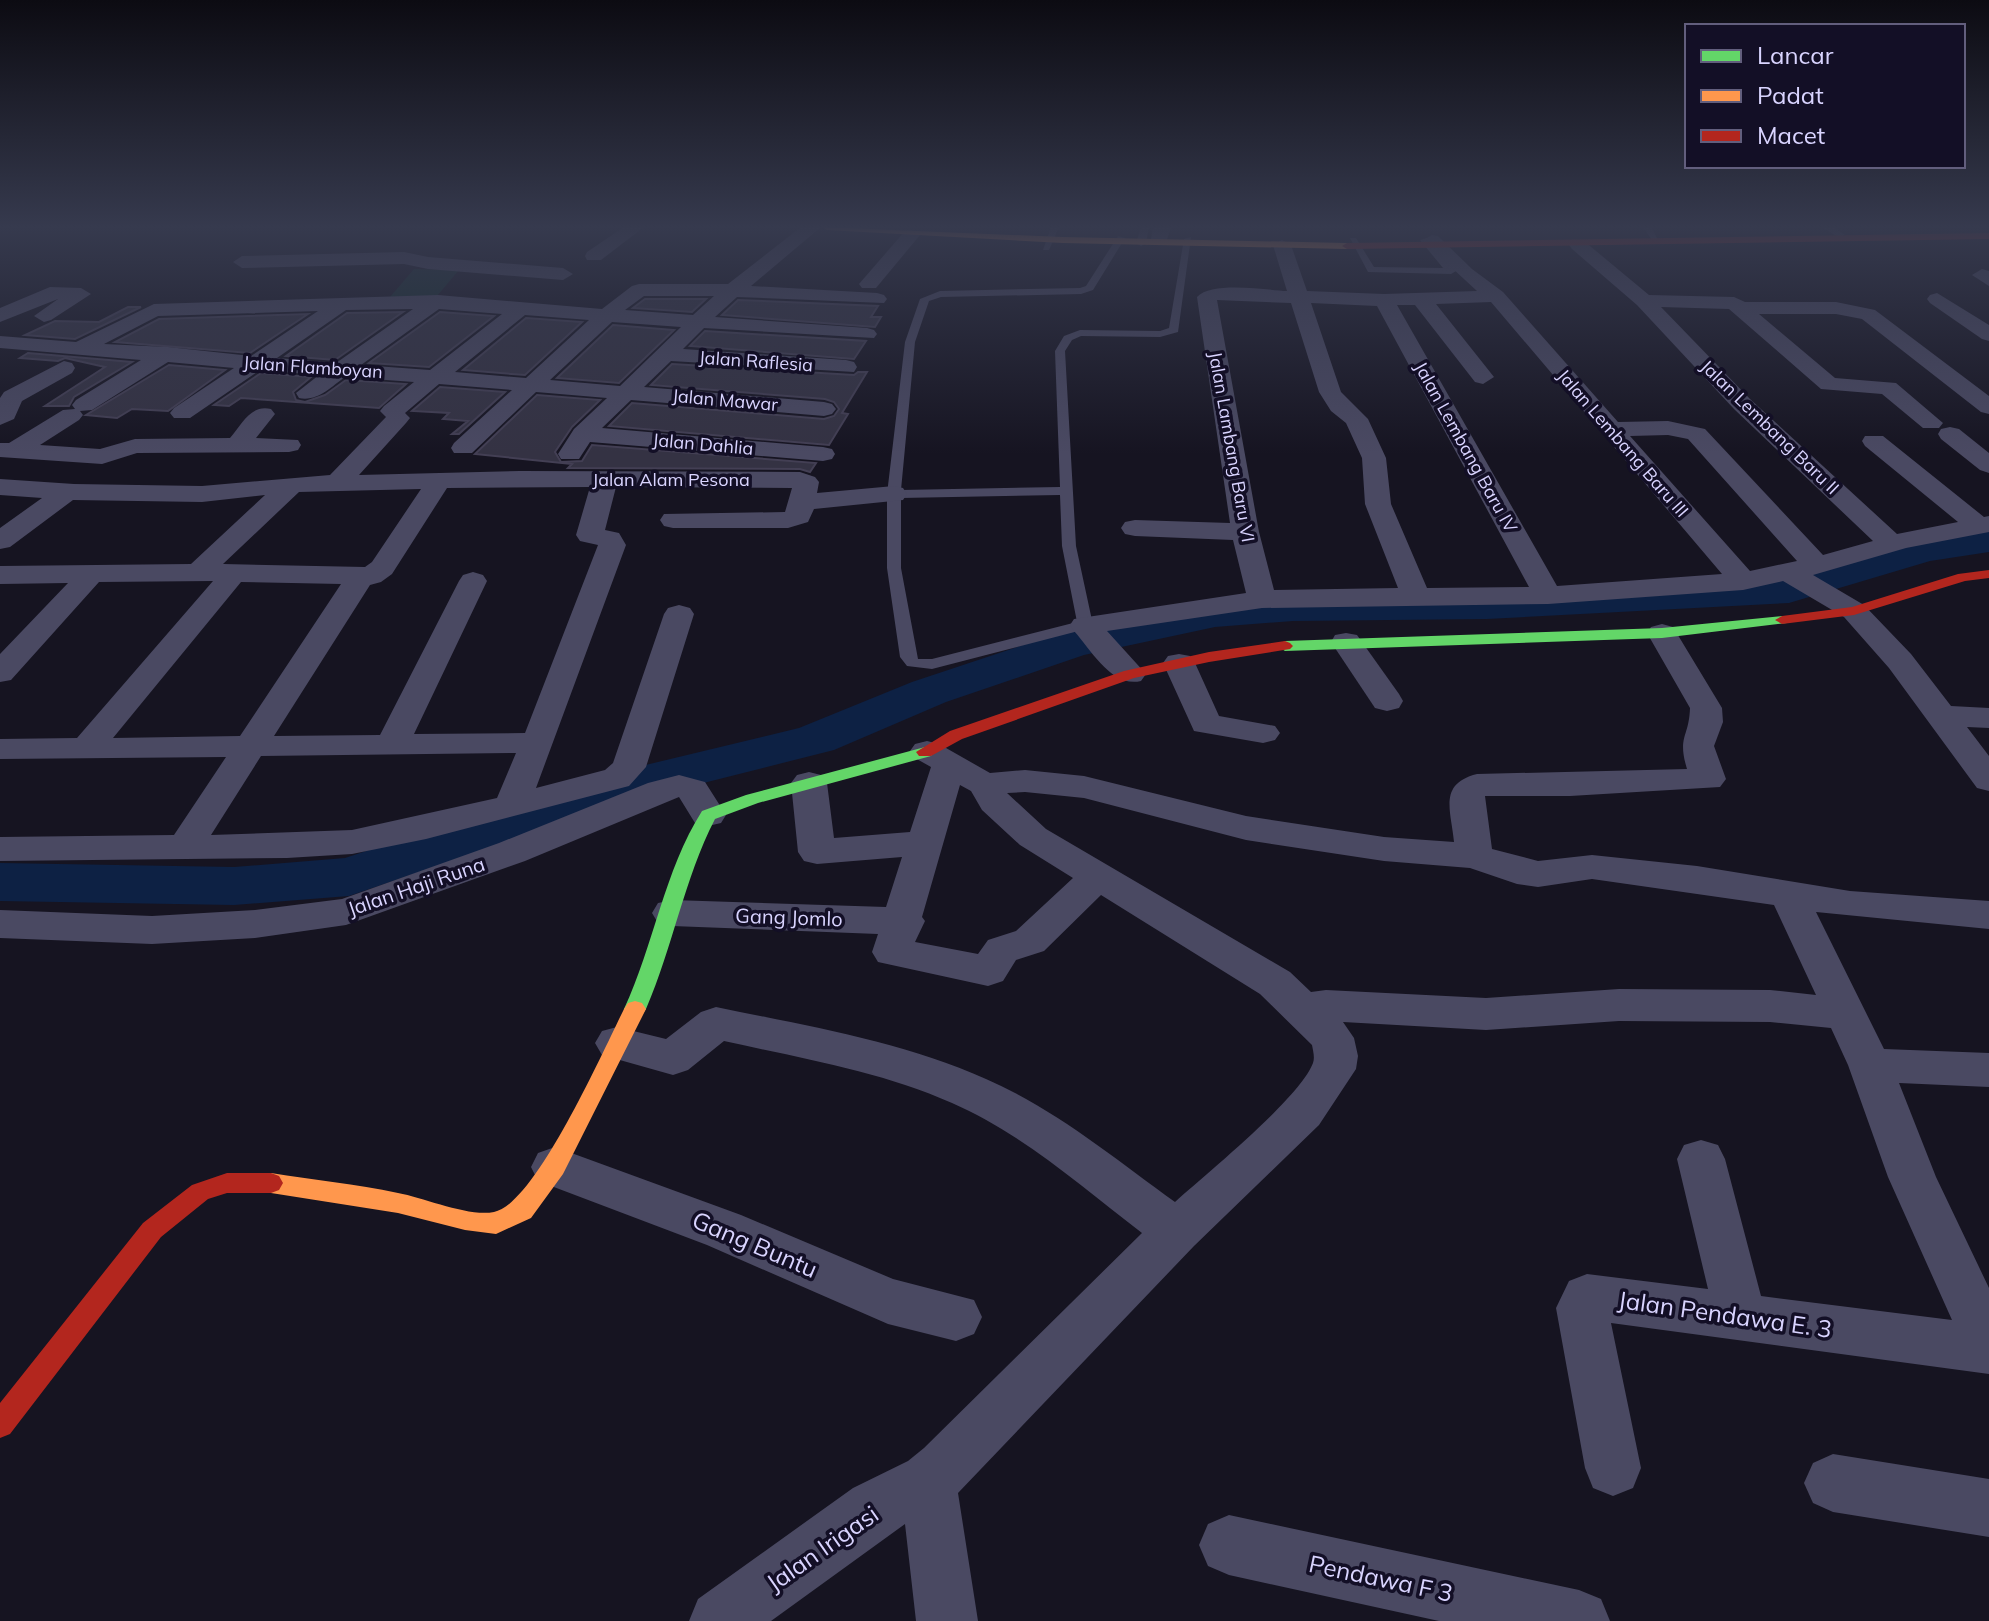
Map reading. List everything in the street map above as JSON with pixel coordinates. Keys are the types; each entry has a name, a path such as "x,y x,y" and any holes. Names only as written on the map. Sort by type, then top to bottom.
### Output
{"main road":[{"path":"0,1425 152,1230 200,1192 227,1183 256,1181 398,1203 465,1220 496,1223 522,1211 555,1167 648,982 693,841 708,815 809,783 938,757 956,735 1130,674 1179,663 1279,646 1662,633 1847,606 1963,577 1989,574"}],"street":[{"path":"0,316 29,303"},
{"path":"44,316 66,303"},
{"path":"307,393 437,303"},
{"path":"80,348 148,313 165,309 342,304 437,303 867,334"},
{"path":"463,448 623,303"},
{"path":"627,392 718,303"},
{"name":"Jalan Lambang Baru VI","path":"1207,303 1245,532 1262,599"},
{"path":"1302,303 1334,401 1356,419 1374,458 1378,504 1417,598"},
{"name":"Jalan Lembang Baru IV","path":"1385,303 1548,595"},
{"path":"1424,303 1483,377"},
{"name":"Jalan Lembang Baru III","path":"1502,303 1743,581"},
{"name":"Jalan Lembang Baru II","path":"1646,303 1742,404 1891,543"},
{"path":"1727,303 1740,308 1829,384 1888,388 1989,465"},
{"path":"1942,303 1989,335"},
{"path":"7,450 108,457 135,446 342,304"},
{"path":"7,450 245,307"},
{"path":"336,484 395,414 434,376 522,308"},
{"path":"1740,308 1836,308 1868,314 1989,407"},
{"name":"Jalan Flamboyan","path":"0,342 627,392"},
{"name":"Jalan Raflesia","path":"666,354 846,367"},
{"path":"0,418 6,414 12,397 64,368"},
{"name":"Jalan Mawar","path":"627,392 824,409"},
{"name":"Jalan Dahlia","path":"627,392 576,444 693,443 823,454"},
{"path":"236,447 263,414"},
{"path":"1612,429 1668,428 1696,434 1803,573 1847,606 1900,661 1989,780"},
{"path":"1874,441 1984,525"},
{"path":"669,474 693,443"},
{"path":"135,446 289,445"},
{"path":"7,487 53,454"},
{"name":"Jalan Alam Pesona","path":"7,487 67,492 202,494 292,484 536,479 894,494"},
{"path":"0,575 371,576 382,568 440,480"},
{"path":"88,746 212,577 292,484"},
{"path":"512,803 538,743 612,545 609,539 590,535 603,486"},
{"path":"0,541 67,492"},
{"path":"673,520 788,520 799,516 804,492"},
{"path":"1091,633 1262,599 1548,595 1743,581 1803,573 1891,543 1984,525"},
{"path":"1135,528 1245,532"},
{"path":"0,673 87,579"},
{"path":"393,743 473,581"},
{"path":"185,847 357,582"},
{"path":"0,849 352,842 426,827 610,780 624,773 679,614"},
{"path":"1091,633 1130,674"},
{"path":"1474,856 1467,794 1470,788 1477,785 1570,785 1708,779 1697,746 1706,722 1706,708 1662,633"},
{"path":"1346,642 1387,701"},
{"path":"1179,663 1206,724 1263,733"},
{"path":"1942,716 1989,718"},
{"path":"0,749 538,743"},
{"path":"1098,876 1030,941 1002,950 988,971 892,952 924,843 938,757 984,784 1025,781 1084,787 1246,828 1384,849 1474,856 1517,871 1538,874 1592,867 1697,879 1789,896 1907,911 1989,915"},
{"path":"809,783 817,852 924,843"},
{"name":"Jalan Irigasi","path":"720,1621 874,1509 928,1481 961,1452 1177,1231 1303,1112 1334,1069 1336,1056 1332,1038 1275,983 1033,837 995,802 984,784"},
{"name":"Jalan Haji Runa","path":"0,924 152,930 255,924 346,912 512,852 679,786 693,790 708,815"},
{"path":"1789,896 1870,1065 1912,1177 1989,1347"},
{"name":"Gang Jomlo","path":"672,913 902,921"},
{"path":"1303,1009 1326,1006 1486,1014 1619,1005 1770,1006 1843,1014"},
{"path":"617,1043 673,1058 716,1023 912,1068 972,1092 1030,1126 1177,1231"},
{"path":"1870,1065 1989,1070"},
{"path":"1701,1159 1740,1316"},
{"name":"Gang Buntu","path":"555,1167 724,1230 888,1301 956,1317"},
{"name":"Jalan Pendawa E. 3","path":"1613,1468 1582,1308 1587,1297 1989,1347"},
{"path":"928,1481 947,1621"},
{"path":"1833,1483 1989,1508"},
{"name":"Pendawa F 3","path":"1229,1545 1579,1621"}],"lane":[{"path":"924,303 910,342 894,494 894,568 908,657 913,663 932,664 1091,633 1069,546 1062,344 1080,333 1160,334 1174,330 1178,303"},
{"path":"894,494 1066,491"}],"building":[{"path":"640,303 702,303 692,312 633,308"},
{"path":"735,303 800,303 878,306 871,317 881,317 875,327 722,315"},
{"path":"128,307 141,307 75,339 25,335 55,321 99,322"},
{"path":"403,312 335,360 286,356 347,313"},
{"path":"440,312 494,316 429,367 369,363"},
{"path":"308,314 250,353 115,342 159,319"},
{"path":"526,318 582,322 525,375 463,370"},
{"path":"613,325 674,330 619,383 557,378"},
{"path":"705,331 866,341 854,359 690,346"},
{"path":"28,353 132,362 74,397 69,406 45,406 105,367 65,358 58,361 20,358"},
{"path":"672,364 854,375 867,372 842,413 848,414 829,445 609,426 632,403 824,419 834,416 839,409 834,402 825,399 651,385"},
{"path":"169,365 225,370 168,411 132,409 117,418 86,415"},
{"path":"261,373 311,377 293,392 296,400 305,402 325,395 346,380 406,384 379,408 241,398 229,406 214,405"},
{"path":"440,387 505,392 459,434 452,434 468,421 443,419 449,413 412,411"},
{"path":"537,395 600,400 572,427 555,452 561,462 582,461 592,445 816,463 810,472 800,469 568,468 572,464 475,454"}],"waterway":[{"path":"0,882 234,886 349,877 594,794 816,739 929,692 1072,644 1215,614 1293,608 1487,606 1789,590 1925,549 1989,540"}],"traffic: fast":[{"path":"1285,646 1662,633 1782,620"},
{"path":"635,1009 655,961 686,862 708,815 752,799 925,752"}],"traffic: slow":[{"path":"271,1183 398,1203 465,1220 496,1223 522,1211 555,1167 635,1009"}],"traffic: jam":[{"path":"1782,620 1854,611 1963,577 1989,574"},
{"path":"925,752 956,735 1130,674 1209,657 1285,646"},
{"path":"0,1425 152,1230 200,1192 227,1183 271,1183"}]}
